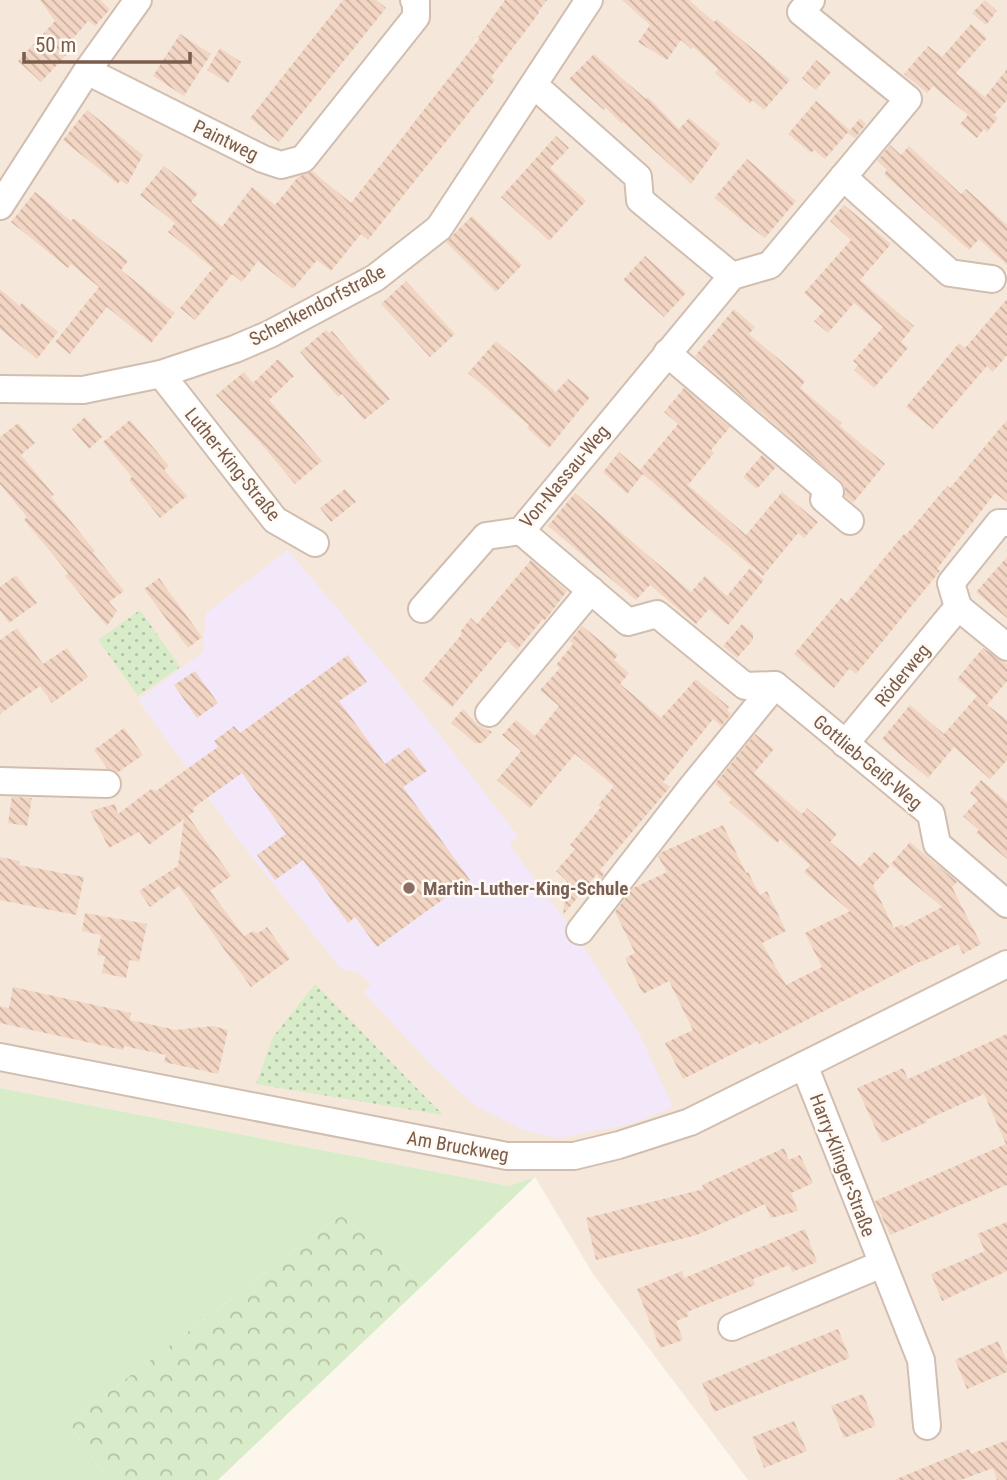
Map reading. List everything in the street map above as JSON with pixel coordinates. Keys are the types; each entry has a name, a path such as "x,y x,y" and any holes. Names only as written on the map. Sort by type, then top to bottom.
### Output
{"street":[{"path":"0,206 87,71 138,0"},
{"name":"Paintweg","path":"87,71 281,165 303,159 416,17 414,0"},
{"name":"Schenkendorfstraße","path":"0,389 83,390 161,374 270,334 375,278 439,228 589,0"},
{"path":"534,85 638,177 640,200 732,276 770,265 908,99 801,12 811,0"},
{"path":"843,177 950,273 992,279"},
{"name":"Von-Nassau-Weg","path":"422,609 486,536 521,531 732,276"},
{"path":"667,353 830,492 824,499 850,521"},
{"name":"Luther-King-Straße","path":"161,374 275,520 315,543"},
{"path":"1007,523 999,523 951,583 958,607 1007,647"},
{"path":"521,531 628,622 657,614 745,686 775,685"},
{"path":"489,713 591,590"},
{"name":"Röderweg","path":"845,744 958,607"},
{"path":"580,931 775,685"},
{"name":"Gottlieb-Geiß-Weg","path":"775,685 931,814 937,844 1007,904"},
{"path":"0,781 107,784"},
{"name":"Am Bruckweg","path":"0,1057 507,1156 573,1156 619,1145 690,1122 1007,964"},
{"name":"Harry-Klinger-Straße","path":"804,1065 922,1360 926,1426"},
{"path":"732,1327 882,1264"}],"shaded area":[{"path":"0,0 1007,0 1007,1480 748,1480 593,1274 535,1177 509,1186 0,1088"},
{"name":"Martin-Luther-King-Schule","path":"288,550 396,679 518,836 509,844 574,932 640,1035 673,1107 631,1124 557,1138 525,1131 475,1106 431,1065 364,992 371,985 360,973 341,969 240,842 138,700 203,652 206,613"}],"green space":[{"path":"140,610 180,667 138,696 98,640"},
{"path":"315,984 443,1115 256,1084 273,1037"},
{"path":"0,1088 509,1186 535,1177 423,1285 341,1215 68,1423 108,1480 0,1480"},
{"path":"341,1215 423,1285 218,1480 108,1480 68,1423"}],"building":[{"path":"40,0 100,0 110,9 95,26 88,21 66,47 70,51 41,82 18,61 55,21"},
{"path":"343,0 376,0 386,8 279,142 250,118"},
{"path":"505,0 547,0 491,77 495,80 368,240 361,234 331,271 317,260 293,289 258,261 242,282 232,274 195,320 180,308 213,268 168,232 175,223 140,195 164,166 198,193 191,202 222,227 252,187 275,205 298,177 312,171 351,203 480,38 478,37"},
{"path":"622,0 689,0 714,22 717,19 790,80 764,110 752,100 750,104 715,73 718,69 681,40 667,60 638,42 650,25"},
{"path":"985,0 997,11 986,25 972,13"},
{"path":"971,24 987,38 956,73 985,97 1007,69 1007,100 994,115 998,118 987,132 984,129 977,138 960,124 968,115 933,86 927,93 904,74 928,46 942,57"},
{"path":"180,34 211,54 184,96 153,76"},
{"path":"220,48 241,62 228,83 207,70"},
{"path":"594,54 646,99 648,97 679,129 689,118 720,144 691,184 623,122 622,124 606,108 604,110 569,79"},
{"path":"816,60 831,72 816,90 802,78"},
{"path":"816,101 850,130 825,159 814,150 811,153 788,134"},
{"path":"87,110 143,155 127,185 120,180 118,184 63,140"},
{"path":"860,118 866,124 855,138 848,133"},
{"path":"556,136 569,148 550,168 586,201 549,241 501,197"},
{"path":"890,145 901,155 909,146 961,194 966,189 1007,225 1007,265 979,239 969,250 884,174 887,170 877,161"},
{"path":"747,159 796,201 765,238 714,198"},
{"path":"35,192 71,221 74,218 128,261 121,270 175,313 151,343 107,307 70,354 55,342 99,287 71,264 68,268 11,222"},
{"path":"844,205 891,244 860,280 914,326 901,342 908,348 874,388 854,370 858,365 853,361 883,327 854,303 828,333 814,321 824,311 804,293 851,240 830,221"},
{"path":"472,216 522,265 496,292 446,242"},
{"path":"645,256 686,293 664,317 623,280"},
{"path":"406,281 455,334 430,357 381,304"},
{"path":"0,289 58,332 37,359 0,329"},
{"path":"1007,299 1007,355 993,372 987,366 933,429 906,407 959,343 965,348"},
{"path":"734,309 755,327 749,334 805,381 800,388 885,464 853,503 845,496 845,487 840,480 695,356"},
{"path":"326,330 329,333 332,331 390,399 364,420 342,394 338,397 300,352"},
{"path":"496,341 556,392 568,379 590,397 549,448 527,428 529,425 468,373"},
{"path":"278,359 294,376 269,400 322,461 295,484 216,395 244,372 253,383"},
{"path":"684,388 730,427 711,450 714,453 688,485 746,535 782,492 818,522 804,538 798,533 763,576 643,474 627,494 603,472 619,452 640,470 678,424 664,412"},
{"path":"85,417 102,437 89,449 72,429"},
{"path":"130,420 169,466 164,470 187,496 160,518 129,480 132,477 103,442"},
{"path":"1007,420 1007,502 995,493 937,569 940,571 856,674 849,669 834,688 794,654 841,598 847,603 904,534 906,535 947,486 950,488"},
{"path":"18,423 35,443 21,455 54,495 51,497 124,591 109,602 117,611 107,626 65,576 68,573 24,520 27,517 0,484 0,437"},
{"path":"762,455 776,467 757,489 743,477"},
{"path":"345,489 356,502 331,522 320,508"},
{"path":"575,493 691,592 705,576 727,596 750,568 764,580 728,625 709,609 696,624 650,585 636,600 548,526"},
{"path":"1007,557 1007,618 976,592"},
{"path":"531,560 567,591 517,650 507,641 452,707 422,681 462,634 460,632 471,618 477,624"},
{"path":"16,575 37,603 9,623 0,610 0,587"},
{"path":"159,578 202,637 188,648 144,589"},
{"path":"742,624 753,633 753,640 737,658 723,646"},
{"path":"582,626 618,655 614,660 629,673 620,684 661,718 696,679 729,707 727,710 731,714 721,726 713,719 663,782 670,787 600,870 604,874 600,880 597,874 563,915 567,881 556,871 575,849 570,845 601,807 598,805 614,786 575,754 530,808 497,780 521,751 502,735 516,720 535,736 559,706 540,690 560,668 556,665 573,644 570,641"},
{"path":"17,628 43,664 67,648 88,677 52,703 40,686 0,714 0,640"},
{"path":"983,648 1007,664 1007,681 987,705 1007,720 1007,760 990,779 954,747 928,778 882,739 910,705 944,734 977,696 957,679"},
{"path":"348,655 367,682 339,701 385,764 409,747 427,771 403,787 470,880 377,947 355,917 348,923 303,860 275,880 257,855 286,834 242,773 193,808 195,811 188,816 231,876 210,891 244,936 253,931 258,933 267,927 290,959 251,987 179,886 150,907 139,891 178,866 184,819 149,845 139,832 109,848 90,811 115,804 118,814 151,789 156,791 218,747 214,741 234,726 240,733"},
{"path":"195,671 218,703 197,718 174,685"},
{"path":"463,709 478,725 492,732 482,743 475,743 451,723"},
{"path":"124,728 143,755 117,773 107,768 94,750"},
{"path":"755,734 774,749 754,773 802,814 807,808 837,834 830,842 860,867 874,852 890,866 873,885 894,928 902,924 904,927 942,907 891,864 910,842 957,882 952,887 981,944 963,954 958,944 683,1079 665,1043 693,1030 669,981 643,994 625,958 635,953 615,912 633,888 667,872 658,856 723,825 746,873 748,872 760,895 767,891 786,931 762,943 786,985 822,967 805,933 850,911 804,872 810,865 780,839 777,843 729,802 732,799 715,784"},
{"path":"981,780 1007,802 1007,859 976,833 979,830 963,816 978,800 970,793"},
{"path":"12,797 32,798 27,826 8,823"},
{"path":"0,857 20,861 19,865 84,877 76,915 0,900"},
{"path":"85,913 147,924 139,962 130,960 126,978 102,973 105,956 97,955 101,935 82,931"},
{"path":"13,987 131,1013 130,1020 176,1030 213,1026 228,1030 218,1074 164,1062 166,1055 124,1046 123,1050 0,1023 0,1006 9,1008"},
{"path":"1007,1034 1007,1185 890,1235 875,1201 1006,1144 984,1094 882,1143 857,1088 903,1068 908,1079"},
{"path":"784,1148 789,1160 800,1155 813,1183 791,1193 798,1211 771,1218 765,1204 697,1235 596,1260 586,1218 704,1189 702,1185"},
{"path":"1007,1222 1007,1271 942,1301 931,1274 985,1251 977,1234"},
{"path":"805,1229 817,1262 792,1272 789,1265 753,1279 755,1285 687,1312 689,1316 676,1321 683,1340 660,1348 637,1289 682,1271 684,1278"},
{"path":"838,1329 850,1358 714,1412 702,1383"},
{"path":"998,1341 1007,1361 1007,1372 967,1389 955,1360"},
{"path":"863,1394 876,1426 844,1438 831,1406"},
{"path":"794,1421 807,1451 764,1468 752,1437"},
{"path":"1007,1440 1007,1480 997,1480 993,1468 961,1480 894,1480 969,1449 971,1454"}],"place":[{"name":"Martin-Luther-King-Schule","path":"409,888"}]}
